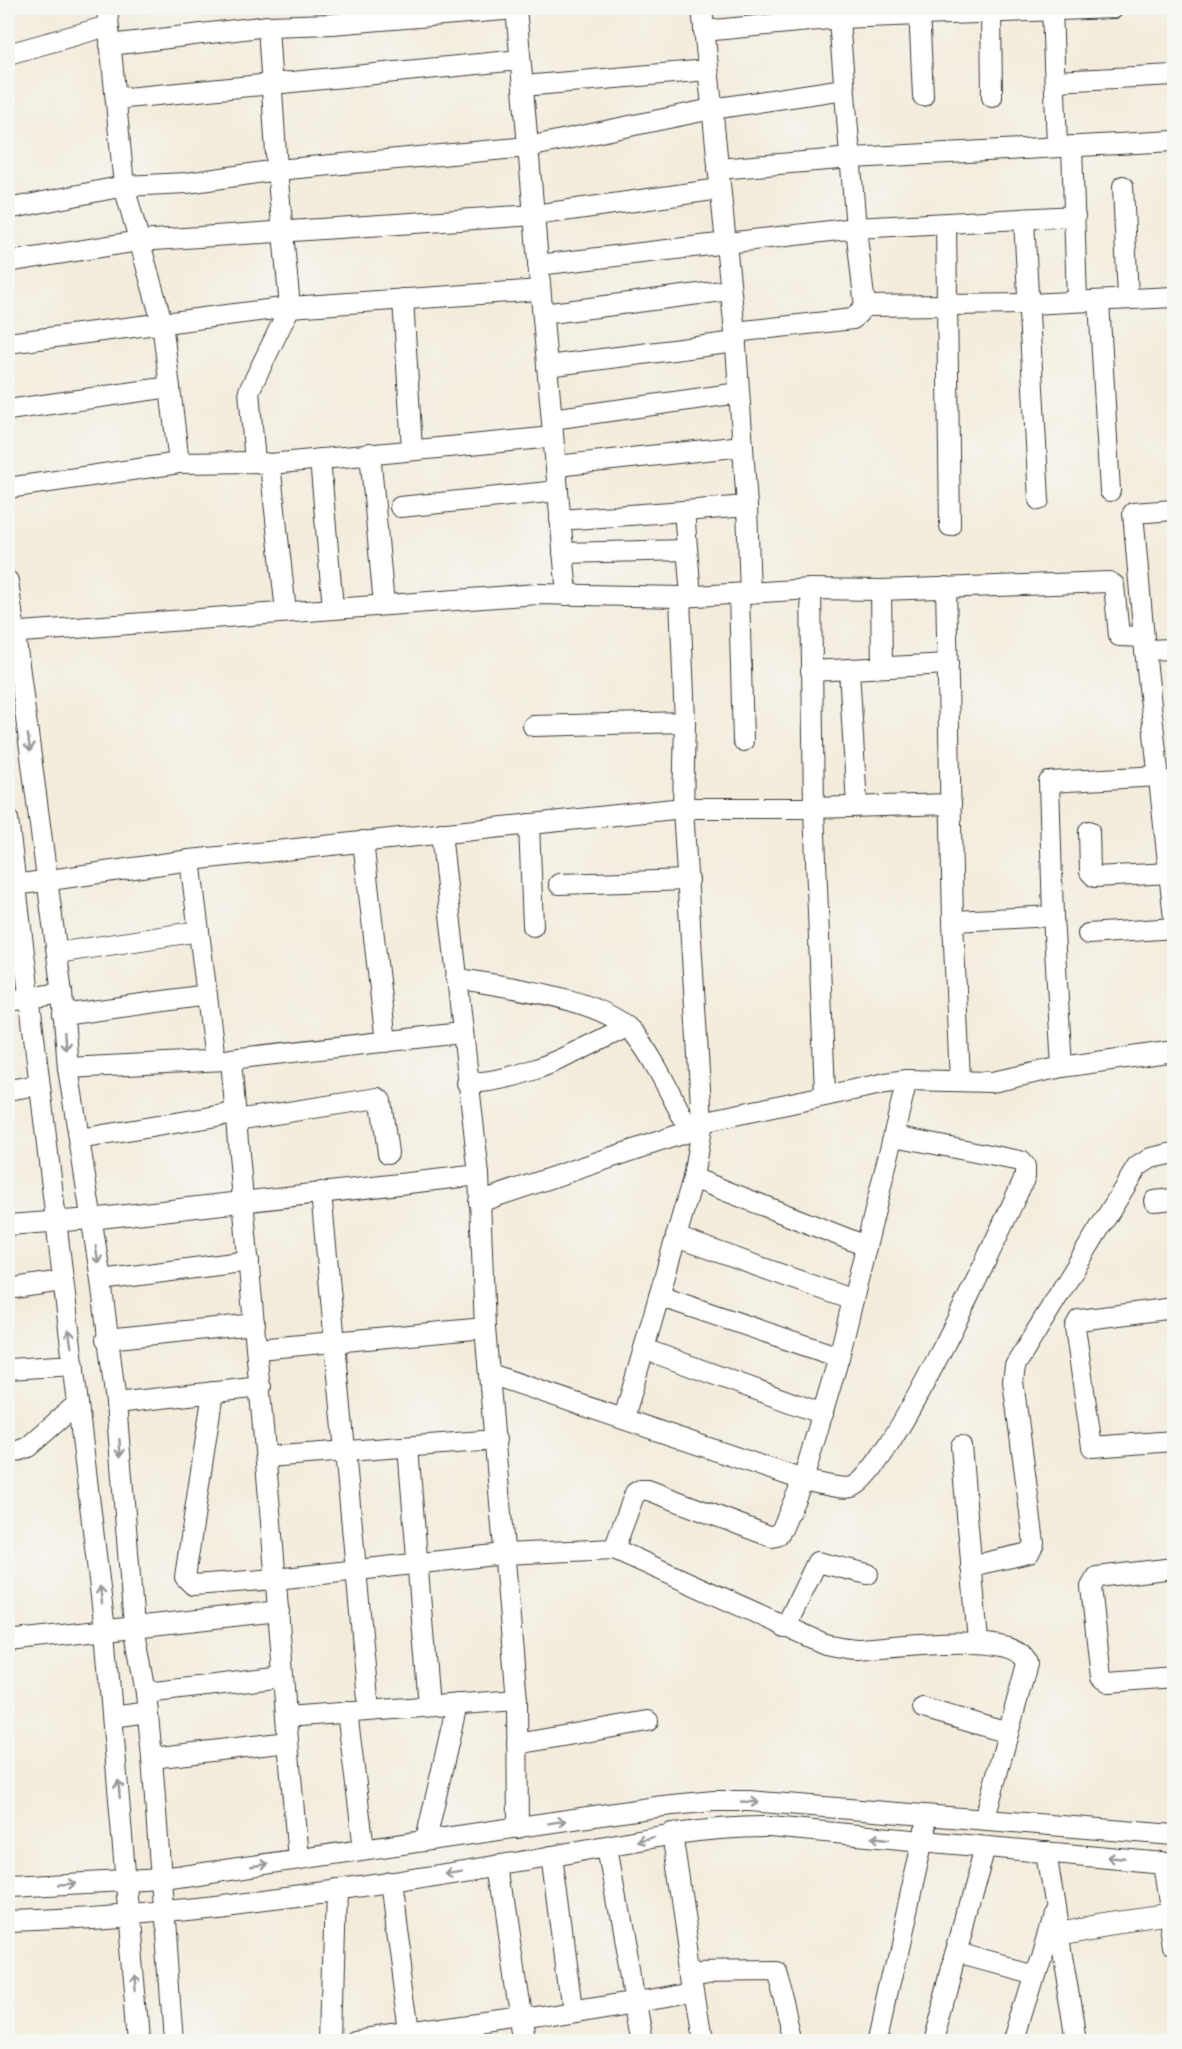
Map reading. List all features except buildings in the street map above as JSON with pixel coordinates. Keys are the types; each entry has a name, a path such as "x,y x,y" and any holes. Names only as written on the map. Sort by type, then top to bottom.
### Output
{"street":[{"path":"8,54 108,26 268,26 331,16 516,8 567,595"},
{"path":"702,8 735,337 747,506 743,741"},
{"path":"704,31 838,13 1114,8"},
{"path":"1052,9 1055,81 1075,216 1077,300"},
{"path":"991,10 992,97"},
{"path":"919,11 923,96"},
{"path":"547,366 854,319 865,306 856,228 852,158 838,13"},
{"path":"108,26 124,186 162,322 179,463"},
{"path":"268,26 277,170 291,307 249,392 263,463 286,612"},
{"path":"116,99 272,86 520,60"},
{"path":"523,86 708,70"},
{"path":"1055,81 1174,75"},
{"path":"8,209 124,186 187,183 277,170 528,147 712,109 844,89"},
{"path":"718,169 852,158 1174,141"},
{"path":"1123,186 1128,299"},
{"path":"8,262 139,241 534,215 720,189"},
{"path":"538,265 856,228 946,225 1075,216"},
{"path":"1024,220 1039,500"},
{"path":"946,225 949,304 950,526"},
{"path":"8,343 291,307 540,290"},
{"path":"543,314 730,290"},
{"path":"865,306 1029,304 1077,300 1100,302 1174,297 1174,312"},
{"path":"403,300 412,449"},
{"path":"1100,302 1110,491"},
{"path":"8,410 170,387"},
{"path":"8,488 179,463 263,463 412,449 552,428 739,393"},
{"path":"556,466 743,446"},
{"path":"370,453 384,605"},
{"path":"320,459 333,608"},
{"path":"400,507 558,491"},
{"path":"561,520 747,506"},
{"path":"1174,510 1133,513 1144,644 1164,782 1174,918"},
{"path":"624,1418 693,1178 696,1126 689,880 683,808 687,550 684,511"},
{"path":"563,553 687,550"},
{"path":"8,581 10,632 48,880 62,993 68,1068 101,1280 106,1339 116,1403 134,1626 147,1702 163,1879 173,2042"},
{"path":"10,632 537,594 686,597 811,589 881,590 1112,582 1119,636 1144,644 1174,649"},
{"path":"946,587 953,921 960,1081"},
{"path":"811,589 814,808 825,1094"},
{"path":"881,590 882,667"},
{"path":"811,671 948,664"},
{"path":"849,669 857,806"},
{"path":"533,726 685,722"},
{"path":"1062,1067 1053,916 1049,782 1164,782"},
{"path":"12,886 190,861 683,808 814,808 951,804"},
{"path":"8,819 12,886 74,1365 105,1630 139,2042"},
{"path":"529,824 533,926"},
{"path":"1089,831 1090,872 1095,878 1170,873"},
{"path":"441,833 478,1175 485,1328 517,1700 518,1828"},
{"path":"363,841 386,1042"},
{"path":"190,861 207,995 236,1117 242,1201 258,1349 298,1859"},
{"path":"559,884 689,880"},
{"path":"953,921 1053,916"},
{"path":"1088,934 1174,928"},
{"path":"57,953 199,932"},
{"path":"456,978 573,1001 616,1019 636,1036 696,1126"},
{"path":"8,1001 62,993"},
{"path":"63,1015 207,995"},
{"path":"467,1083 508,1080 531,1072 627,1027"},
{"path":"68,1068 223,1060 461,1033"},
{"path":"479,1202 696,1126 825,1094 907,1080 992,1082 1062,1067 1174,1051"},
{"path":"614,1549 635,1493 640,1490 648,1490 772,1537 777,1536 782,1529 803,1480 839,1357 907,1080"},
{"path":"8,1090 38,1084"},
{"path":"79,1139 378,1098 381,1101 388,1153"},
{"path":"490,1374 803,1480 851,1487 866,1476 907,1416 957,1319 1025,1177 1025,1167 1020,1161 895,1136"},
{"path":"971,1566 1029,1553 1034,1543 1013,1381 1016,1366 1137,1167 1151,1158 1174,1153"},
{"path":"8,1226 91,1219 478,1175"},
{"path":"693,1178 866,1246"},
{"path":"321,1192 369,1710"},
{"path":"1154,1201 1174,1199"},
{"path":"676,1237 853,1300"},
{"path":"101,1280 249,1262"},
{"path":"8,1289 62,1281"},
{"path":"659,1296 839,1357"},
{"path":"1174,1308 1079,1320 1075,1327 1092,1447 1174,1441"},
{"path":"106,1339 255,1323"},
{"path":"258,1349 485,1328"},
{"path":"644,1349 823,1414"},
{"path":"8,1369 74,1365"},
{"path":"116,1403 261,1387"},
{"path":"213,1392 185,1577 193,1584 276,1580 504,1554 614,1549 785,1628 825,1644 854,1649 978,1641 1019,1653 1025,1657 1027,1664 985,1818"},
{"path":"8,1455 35,1442 78,1403"},
{"path":"267,1457 496,1440"},
{"path":"962,1446 978,1641"},
{"path":"408,1447 429,1706"},
{"path":"785,1628 817,1562 868,1574"},
{"path":"1174,1568 1097,1577 1091,1587 1101,1677 1109,1682 1174,1677"},
{"path":"8,1641 279,1611"},
{"path":"113,1717 147,1702 283,1677"},
{"path":"286,1717 517,1700"},
{"path":"426,1840 457,1704"},
{"path":"923,1708 1008,1733"},
{"path":"348,1712 364,1849"},
{"path":"518,1744 648,1721"},
{"path":"152,1758 288,1742"},
{"path":"8,1887 163,1879 663,1806 714,1801 985,1818 1174,1835"},
{"path":"878,2042 929,1814"},
{"path":"8,1921 164,1913 499,1865 672,1833 737,1827 770,1827 1168,1863 1174,1946"},
{"path":"672,1833 703,2042"},
{"path":"608,1846 641,2042"},
{"path":"932,2042 984,1847"},
{"path":"1046,1852 1076,2042"},
{"path":"552,1856 572,2010"},
{"path":"499,1865 525,2042"},
{"path":"389,1882 409,2038"},
{"path":"333,2042 337,1890"},
{"path":"1013,2042 1054,1908"},
{"path":"1057,1932 1170,1914"},
{"path":"956,1953 1034,1974"},
{"path":"357,2042 409,2038 522,2019 635,1999 694,1981 776,1970 794,2042"}]}
